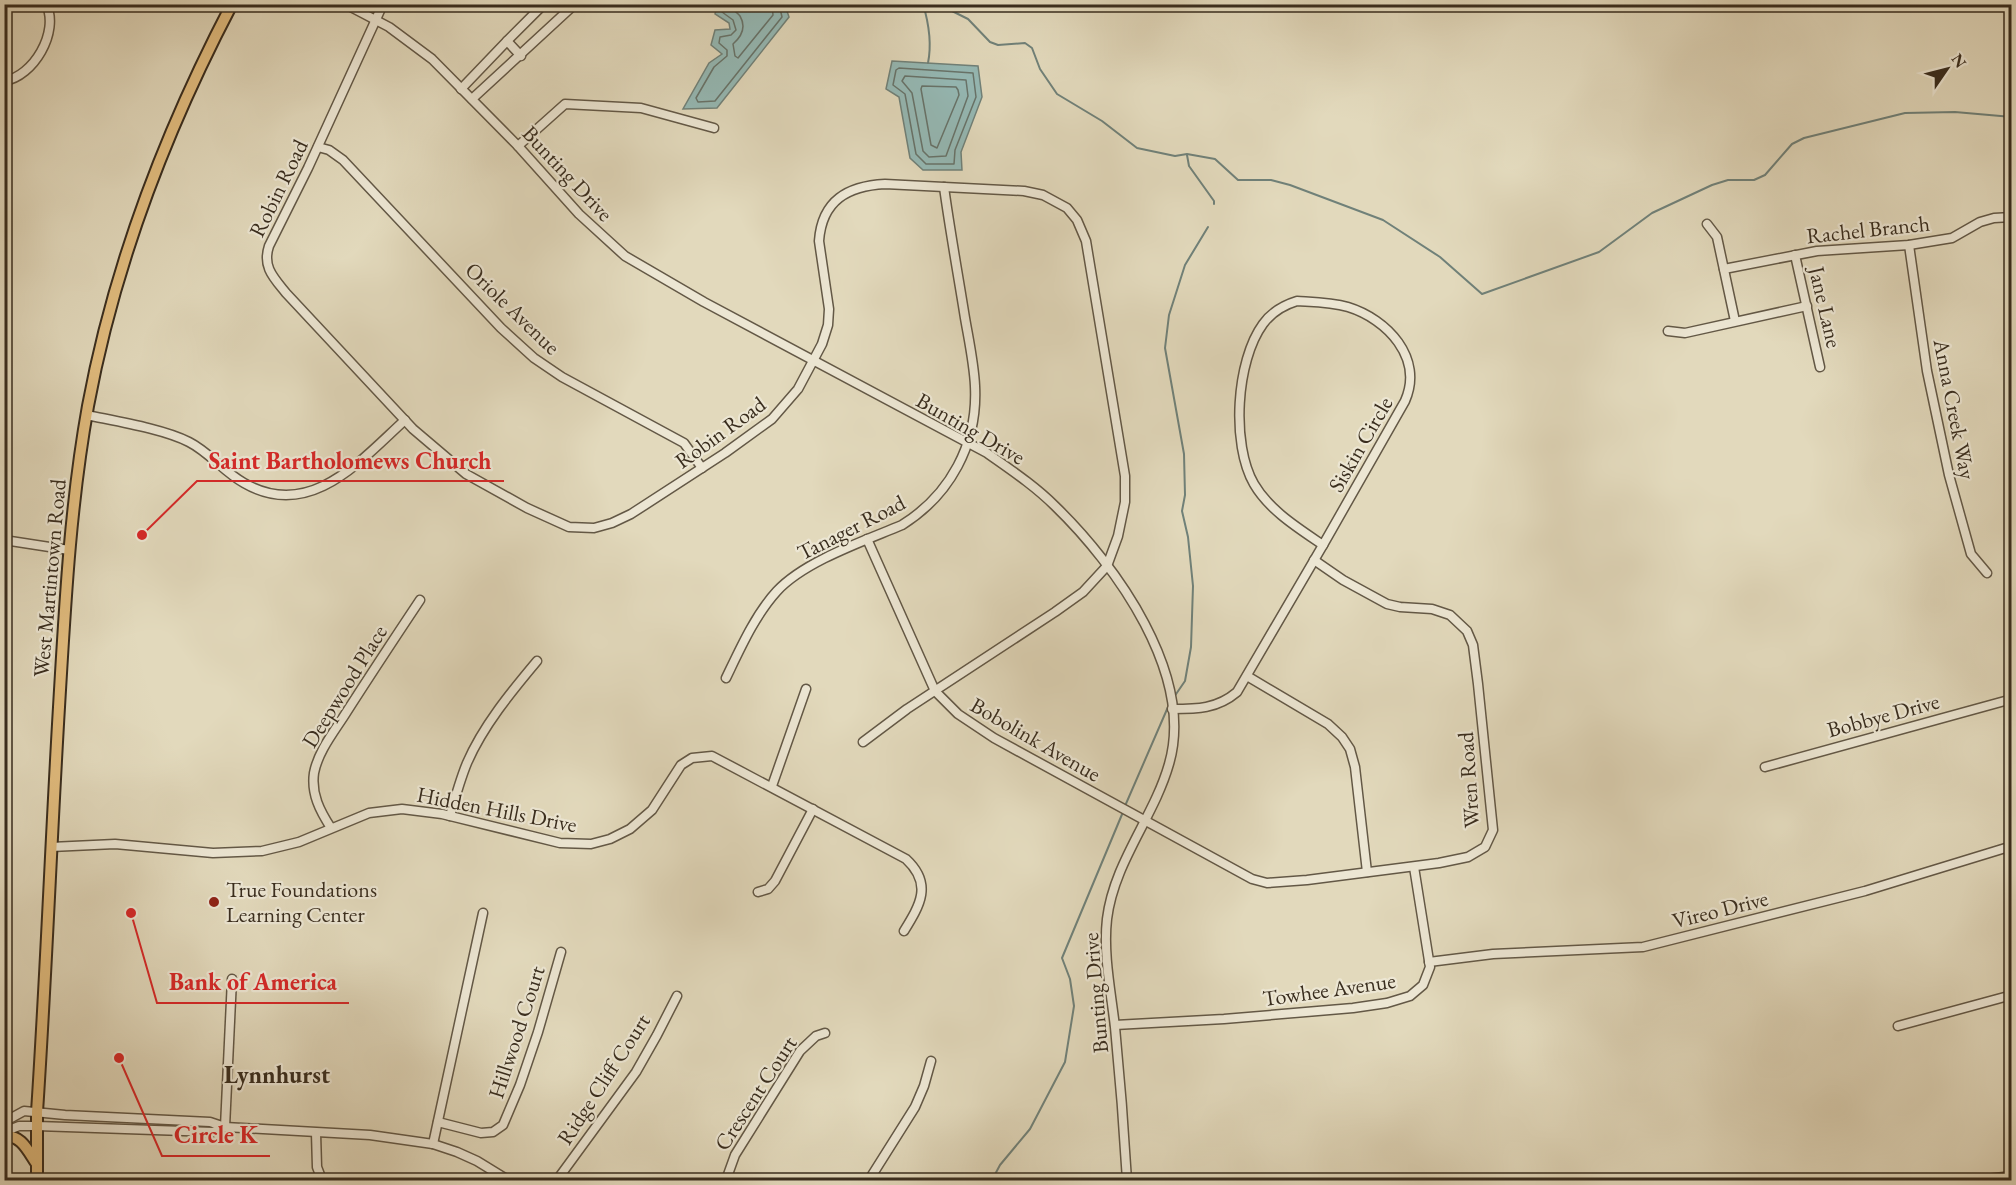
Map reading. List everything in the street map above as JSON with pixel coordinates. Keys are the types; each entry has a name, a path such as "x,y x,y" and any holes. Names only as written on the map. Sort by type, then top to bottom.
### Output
{"main road":[{"name":"West Martintown Road","path":"37,1180 37,1112 51,847 69,550 76,481 87,415 108,319 134,233 166,144 232,4"},
{"path":"4,1137 18,1138 37,1164"}],"street":[{"path":"4,81 20,76 28,70 39,53 50,28 50,14 46,4"},
{"name":"Bunting Drive","path":"345,4 418,47 518,146 579,214 625,256 704,302 987,453 1034,487 1071,522 1107,566 1136,610 1160,654 1173,709 1174,739 1170,763 1128,853 1109,909 1107,934 1122,1090 1127,1180"},
{"name":"Robin Road","path":"383,4 318,147 269,246 266,257 268,268 286,293 430,444 466,474 561,524 577,528 594,528 622,519 702,468 772,419 798,389 822,344 828,325 829,309 819,242 821,226 831,207 843,195 865,185 906,184 1024,191 1043,195 1067,208 1082,228 1090,255 1125,476 1125,502 1122,518 1107,566 1083,592 863,742"},
{"path":"461,89 544,4"},
{"path":"472,99 575,4"},
{"path":"507,40 521,56"},
{"path":"518,146 565,104 641,108 714,128"},
{"name":"Oriole Avenue","path":"318,147 329,150 343,160 501,328 534,358 562,377 684,443 702,468"},
{"name":"Tanager Road","path":"726,678 750,632 777,591 804,570 867,539 902,525 933,502 953,476 964,454 974,412 975,385 944,187"},
{"name":"Rachel Branch","path":"1724,269 1817,251 1909,245 1952,238 1980,222 2012,217"},
{"path":"1707,224 1717,237 1735,321"},
{"name":"Anna Creek Way","path":"1909,245 1927,371 1949,475 1971,554 1987,573"},
{"name":"Jane Lane","path":"1796,255 1820,367"},
{"name":"Siskin Circle","path":"1173,709 1206,708 1223,702 1237,692 1247,676 1323,545 1406,401 1410,388 1411,373 1407,358 1398,341 1377,321 1347,306 1297,301 1284,306 1270,316 1252,342 1239,406 1239,432 1247,469 1261,495 1323,545"},
{"path":"1668,331 1685,333 1807,306"},
{"path":"87,415 183,439 199,448 232,476 250,487 286,495 318,489 341,477 405,420"},
{"name":"Bobolink Avenue","path":"867,539 935,691 969,722 1144,820"},
{"path":"4,540 69,550"},
{"name":"Wren Road","path":"1144,820 1259,882 1307,880 1414,867 1474,855 1485,847 1493,830 1471,638 1462,624 1450,615 1422,607 1400,607 1386,604 1343,580 1314,560"},
{"name":"Deepwood Place","path":"331,828 321,812 315,794 314,780 318,760 369,676 420,600"},
{"path":"450,816 467,764 480,738 537,661"},
{"path":"1247,676 1328,724 1342,737 1350,749 1355,767 1367,872"},
{"path":"772,786 806,689"},
{"name":"Bobbye Drive","path":"1765,767 2012,699"},
{"name":"Hidden Hills Drive","path":"51,847 115,844 213,853 247,853 284,847 369,813 391,809 450,816 560,843 581,845 610,839 630,829 644,819 660,800 677,770 692,758 706,756 721,759 900,855 914,868 920,880 921,896 904,931"},
{"path":"758,892 768,889 776,881 813,809"},
{"name":"Vireo Drive","path":"1429,962 1494,954 1629,949 1650,945 1886,885 2012,846"},
{"name":"Towhee Avenue","path":"1115,1025 1263,1016 1387,1003 1410,996 1419,990 1429,973 1414,867"},
{"path":"433,1144 483,914"},
{"name":"Hillwood Court","path":"438,1122 481,1133 493,1132 503,1125 520,1085 538,1032 561,952"},
{"path":"225,1127 232,979"},
{"path":"1898,1026 2012,995"},
{"name":"Ridge Cliff Court","path":"557,1180 636,1072 676,996"},
{"name":"Crescent Court","path":"726,1180 735,1155 800,1051 816,1036 825,1033"},
{"path":"869,1180 915,1107 931,1061"},
{"path":"4,1122 24,1111 210,1122 225,1127 379,1136 433,1144 457,1152 508,1180"},
{"path":"4,1132 19,1126 213,1132 225,1127"},
{"path":"316,1133 317,1167 322,1180"},
{"path":"1978,1180 2012,1176"}],"water":[{"path":"717,5 785,5 789,17 717,108 683,109 709,63 722,54 711,45 715,30 730,29 729,23 715,14"},
{"path":"892,61 978,66 982,97 961,152 962,170 923,170 910,158 899,97 886,89"}],"waterway":[{"path":"923,4 929,34 928,63"},
{"path":"938,4 968,19 990,42 998,45 1025,43 1032,48 1040,69 1057,94 1102,121 1137,148 1175,156 1187,154 1215,159 1238,180 1271,180 1290,185 1383,220 1440,257 1482,294 1599,252 1652,213 1712,185 1728,180 1754,180 1765,175 1792,144 1804,138 1905,113 1955,112 2012,117"},
{"path":"1187,155 1189,166 1214,204"},
{"path":"1174,697 1185,681 1191,647 1193,586 1188,537 1182,511 1185,495 1184,454 1165,348 1169,315 1185,265 1208,227"},
{"path":"1125,806 1168,707"},
{"path":"992,1180 1000,1165 1030,1129 1065,1062 1074,1006 1070,979 1062,958 1123,812"}],"place":[{"name":"Saint Bartholomews Church","path":"142,535"},
{"name":"True Foundations Learning Center","path":"214,902"},
{"name":"Bank of America","path":"131,913"},
{"name":"Circle K","path":"119,1058"}],"district":[{"name":"Lynnhurst","path":"277,1075"}]}
